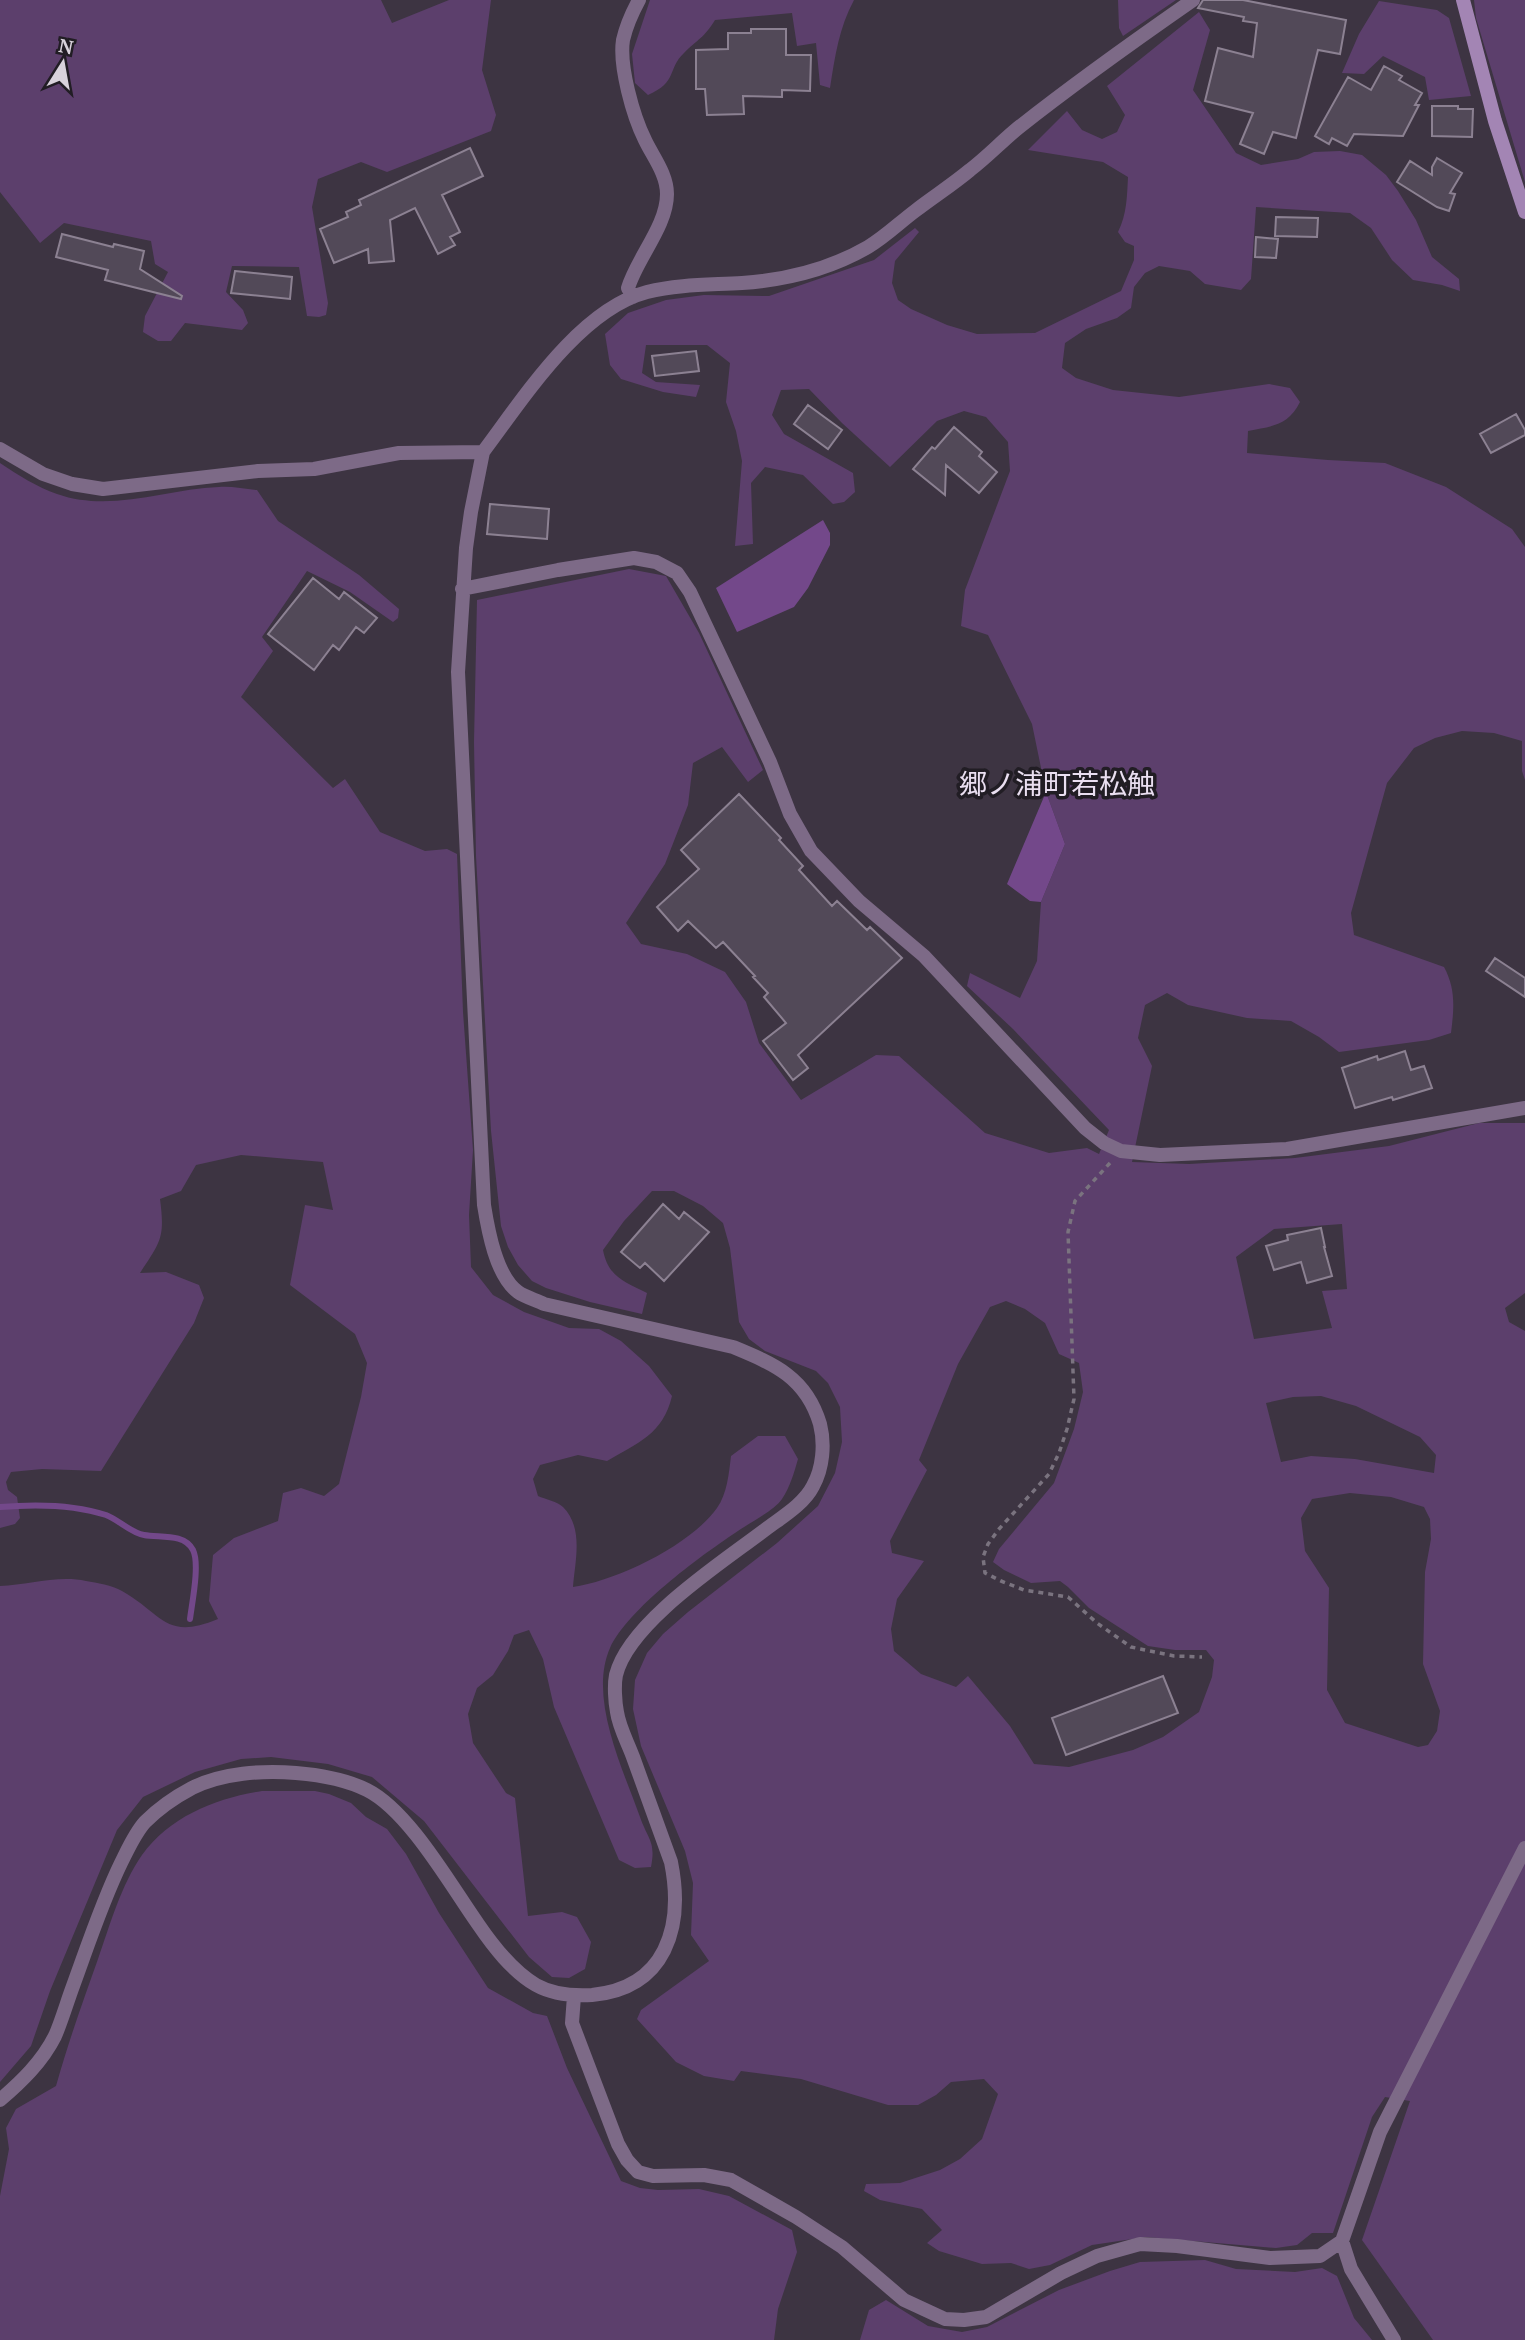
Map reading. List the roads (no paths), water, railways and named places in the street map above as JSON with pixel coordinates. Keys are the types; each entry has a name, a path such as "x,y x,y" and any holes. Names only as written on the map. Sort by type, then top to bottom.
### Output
{"main road":[{"path":"1463,0 1488,97 1525,212"}],"street":[{"path":"633,298 628,288 661,218 667,192 663,175 632,110 625,72 623,41 639,0"},
{"path":"0,2100 38,2063 54,2036 113,1880 143,1824 163,1805 194,1787 227,1776 277,1771 328,1776 368,1790 392,1808 422,1844 491,1943 513,1967 537,1986 574,1996 608,1993 631,1985 660,1961 668,1944 674,1919 676,1886 671,1862 617,1714 615,1677 623,1657 637,1635 681,1595 793,1508 813,1488 821,1463 823,1437 818,1417 804,1390 780,1368 733,1347 544,1304 517,1291 505,1275 496,1254 484,1205 458,672 462,589 471,512 483,452 523,395 593,322 646,293 686,285 742,283 795,276 836,263 869,246 971,170 1016,130 1088,75 1193,0"},
{"path":"0,449 43,474 72,484 103,489 258,471 314,469 399,453 483,452"},
{"path":"462,589 634,558 656,562 677,573 690,592 770,762 790,814 811,851 859,901 924,957 1086,1128 1104,1143 1121,1151 1160,1155 1287,1149 1525,1108"},
{"path":"574,1996 572,2023 618,2144 626,2160 638,2172 653,2176 704,2175 730,2180 796,2217 842,2247 904,2300 945,2319 964,2320 986,2316 1061,2273 1097,2256 1140,2244 1270,2258 1320,2256 1342,2241 1380,2132 1525,1848"},
{"path":"1342,2241 1351,2269 1394,2340"}],"waterway":[{"path":"0,1507 40,1505 80,1509 106,1515 139,1534 184,1541 193,1550 196,1564 190,1619"}],"district":[{"name":"郷ノ浦町若松触","path":"1057,783"}]}
